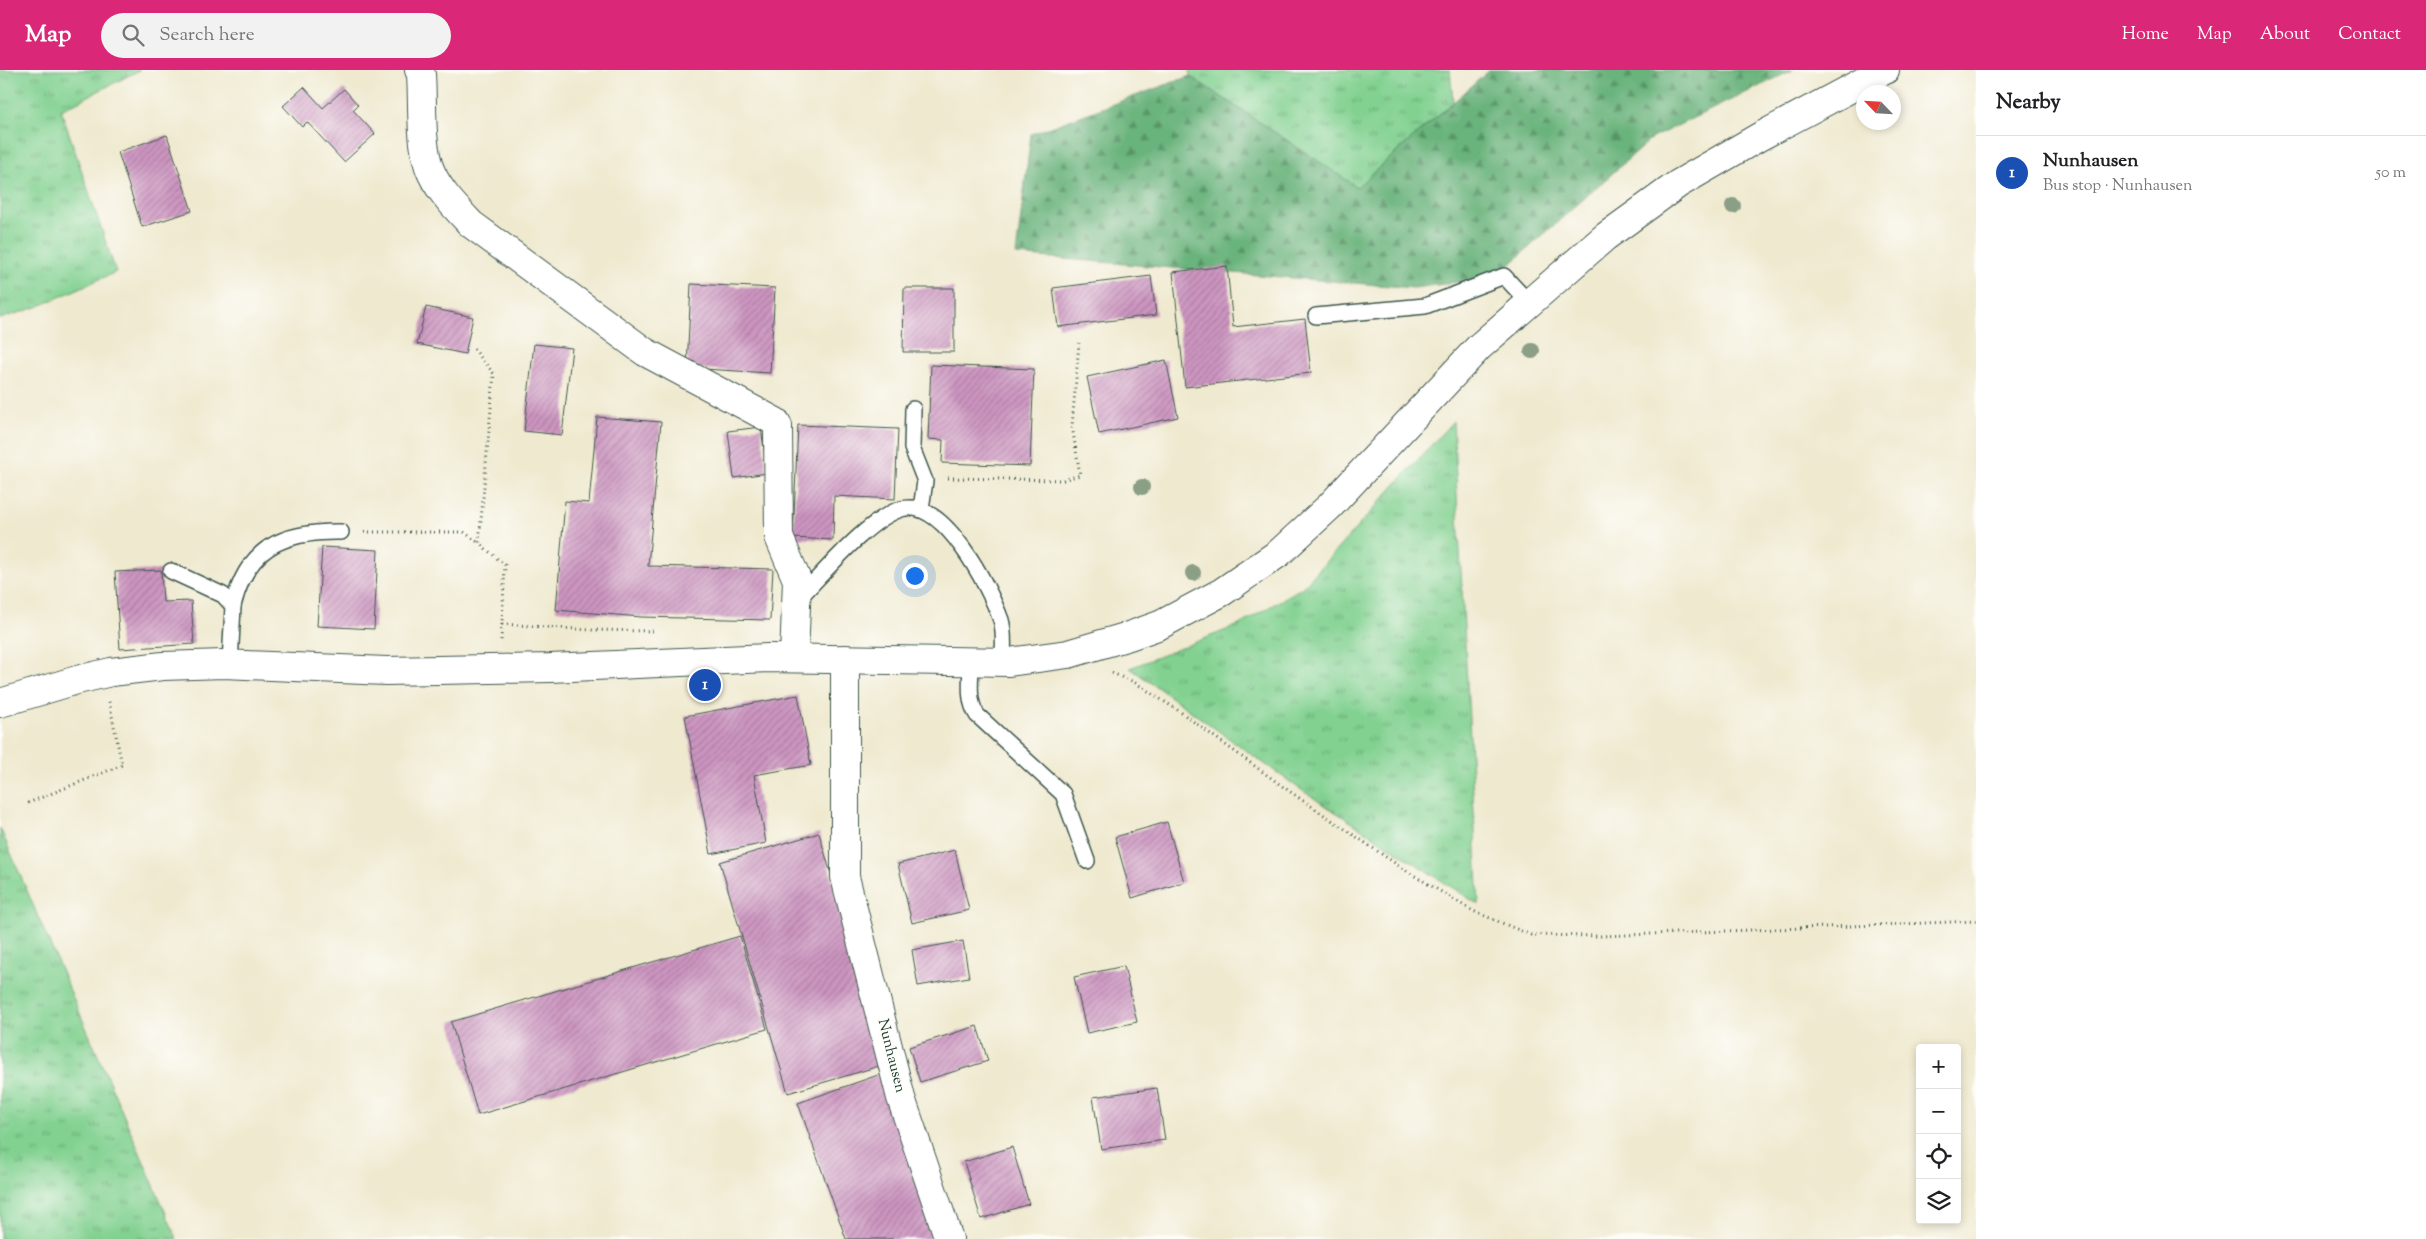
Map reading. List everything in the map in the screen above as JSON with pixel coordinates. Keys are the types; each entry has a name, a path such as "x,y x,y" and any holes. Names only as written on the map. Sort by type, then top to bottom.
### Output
{"main road":[{"path":"419,70 421,74 425,145 430,167 452,205 470,224 645,352 776,422 778,426 779,537 797,580 798,599 794,658"},
{"path":"0,703 31,692 104,674 154,666 230,664 386,671 499,669 794,658 1003,662 1040,659 1068,654 1160,625 1222,592 1278,553 1330,506 1479,347 1605,237 1678,184 1759,136 1885,70"},
{"name":"Nunhausen","path":"845,659 845,877 901,1098 949,1239"}],"lane":[{"path":"1316,316 1425,306 1504,276 1529,303"},
{"path":"913,409 912,448 925,481 921,509"},
{"path":"798,599 861,535 881,519 901,509 921,509 933,515 949,528 986,588 1002,622 1003,662"},
{"path":"230,664 233,606 245,572 256,556 269,546 294,535 316,531 341,532"},
{"path":"172,572 223,595 233,606"},
{"path":"971,662 970,700 972,708 977,715 1063,794 1087,861"}],"path":[{"path":"925,481 940,477 1063,480 1080,475 1072,426 1079,343"},
{"path":"474,349 494,374 479,543"},
{"path":"341,532 464,532 479,543 505,566 499,669"},
{"path":"502,624 590,630 658,631"},
{"path":"1068,654 1134,682 1171,706 1289,792 1456,902 1492,920 1531,935 1601,936 1976,921"},
{"path":"28,803 122,765 104,674"}],"green space":[{"path":"0,70 140,70 61,110 116,272 37,307 0,319"},
{"path":"1190,70 1450,70 1453,102 1357,187 1190,76"},
{"path":"1490,70 1793,70 1652,138 1496,277 1414,288 1016,255 1031,134 1190,76 1357,187"},
{"path":"1453,421 1479,905 1300,789 1130,668 1239,625 1303,587"},
{"path":"0,828 177,1239 0,1239"}],"building":[{"path":"304,87 323,108 344,89 358,105 353,110 375,134 344,162 307,122 302,127 283,106"},
{"path":"167,135 192,211 142,227 118,152"},
{"path":"1227,266 1233,327 1305,319 1311,373 1185,387 1173,272"},
{"path":"1151,276 1156,315 1058,327 1053,288"},
{"path":"691,284 775,288 770,373 687,368"},
{"path":"904,288 954,288 954,352 903,352"},
{"path":"426,307 473,317 465,354 417,344"},
{"path":"534,344 572,348 562,435 524,431"},
{"path":"1166,360 1178,417 1099,434 1087,377"},
{"path":"931,365 1034,369 1030,466 942,463 943,440 928,439"},
{"path":"597,417 661,422 648,566 773,569 770,620 641,617 556,610 565,501 589,503"},
{"path":"798,425 898,429 895,499 834,496 833,540 793,538"},
{"path":"761,427 767,473 734,478 728,431"},
{"path":"322,547 378,550 374,629 317,626"},
{"path":"161,570 163,602 191,601 194,644 120,649 115,572"},
{"path":"798,695 811,765 754,775 766,843 711,854 685,716"},
{"path":"1167,822 1184,882 1132,898 1115,837"},
{"path":"819,833 886,1064 788,1093 720,862"},
{"path":"955,850 969,910 912,923 898,864"},
{"path":"740,936 767,1029 478,1115 451,1022"},
{"path":"963,941 969,977 918,986 912,950"},
{"path":"1124,966 1137,1022 1087,1033 1074,977"},
{"path":"977,1026 988,1061 920,1082 909,1047"},
{"path":"881,1074 940,1239 846,1239 798,1103"},
{"path":"1157,1088 1165,1140 1101,1149 1093,1097"},
{"path":"1012,1147 1029,1204 981,1219 964,1162"}],"place":[{"name":"Nunhausen","path":"705,685"}]}
